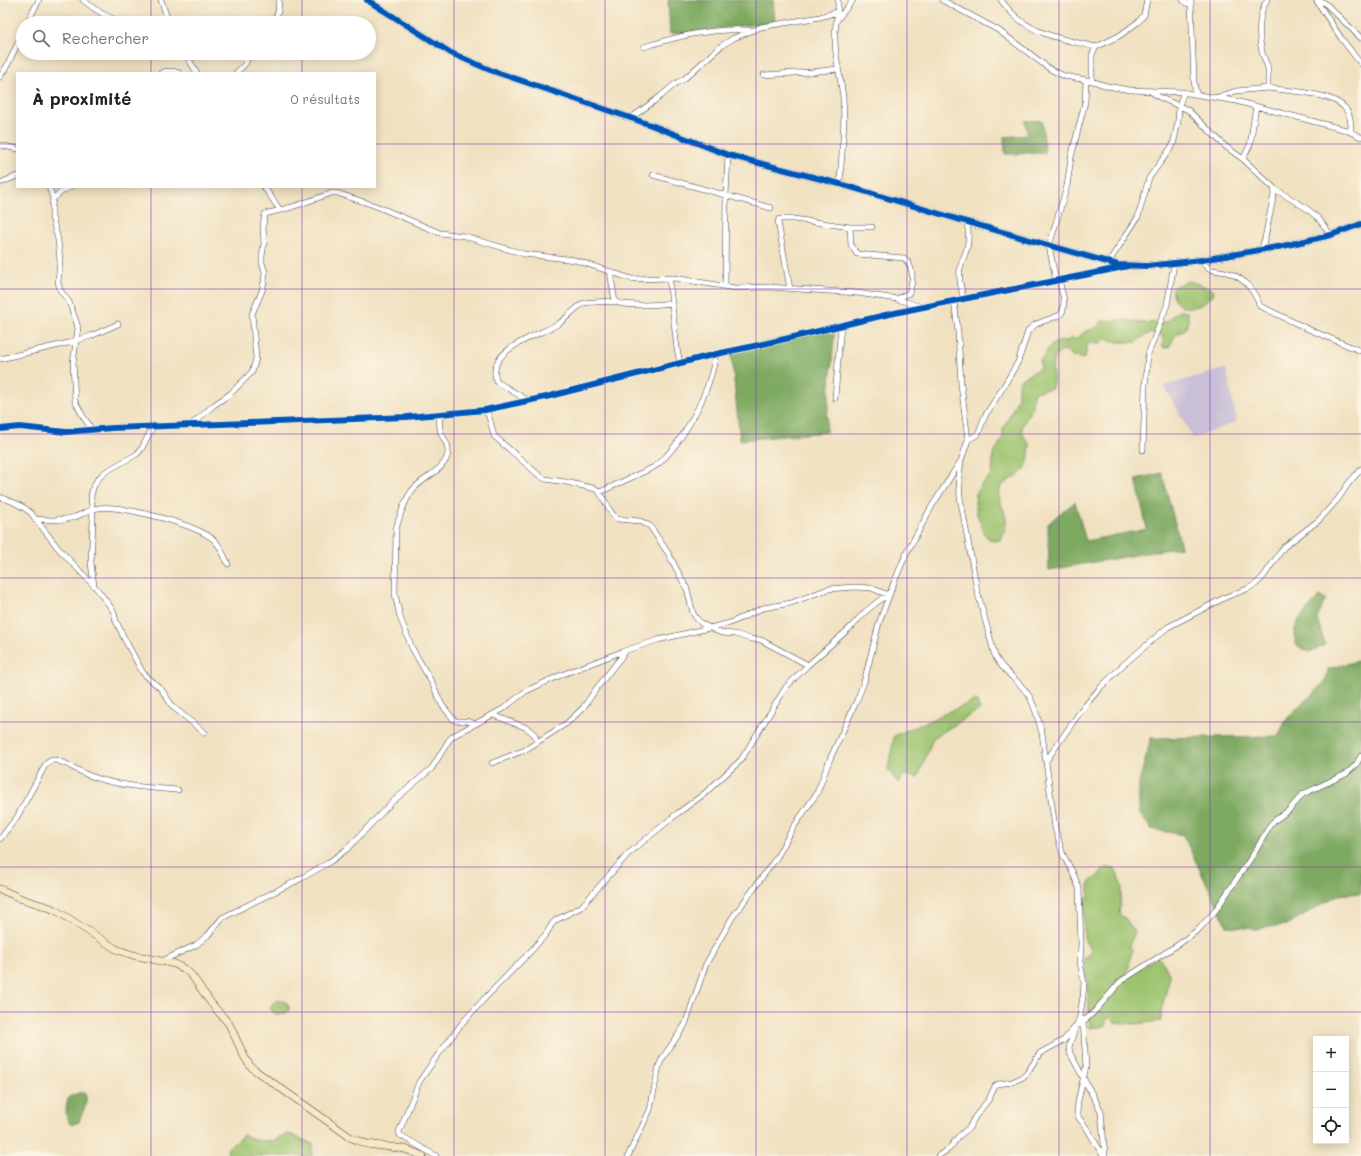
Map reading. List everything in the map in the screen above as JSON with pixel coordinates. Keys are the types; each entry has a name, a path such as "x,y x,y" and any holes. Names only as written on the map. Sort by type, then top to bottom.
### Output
{"street":[{"path":"31,16 39,0"},
{"path":"83,0 105,16"},
{"path":"161,0 166,16"},
{"path":"276,16 280,0"},
{"path":"367,0 466,61 631,118 728,155 840,184 1108,263 1128,266"},
{"path":"838,0 834,39 843,99 844,125 840,184"},
{"path":"836,21 853,0"},
{"path":"942,0 998,30 1059,75 1130,90 1184,92 1256,106 1351,132 1361,137"},
{"path":"1001,0 1011,12 1033,28 1053,36 1096,47 1119,36 1138,22 1144,15 1147,0"},
{"path":"1183,0 1186,3 1190,2 1194,82 1196,94"},
{"path":"1267,0 1262,13 1260,38 1268,68 1268,88"},
{"path":"1318,0 1324,1 1361,38"},
{"path":"1318,0 1340,38 1361,64"},
{"path":"631,118 661,96 674,84 684,79 721,46 734,38 761,27 820,17 837,12"},
{"path":"644,47 676,37 708,31 751,30"},
{"path":"0,77 16,47"},
{"path":"968,440 978,434 985,416 1018,362 1028,331 1036,324 1060,316 1063,311 1064,300 1050,246 1067,186 1071,158 1085,102 1092,56 1096,47"},
{"path":"189,60 196,72"},
{"path":"237,72 246,63 247,60"},
{"path":"764,75 838,69"},
{"path":"163,72 177,72"},
{"path":"1215,98 1236,91 1268,88 1320,94 1345,108 1350,121 1351,132"},
{"path":"1150,91 1188,110 1225,146 1243,159 1276,189 1313,213 1331,235"},
{"path":"1108,263 1138,217 1149,178 1173,145 1178,122 1179,105 1184,92"},
{"path":"1243,159 1250,145 1256,106"},
{"path":"0,145 16,149"},
{"path":"726,286 726,196 728,155"},
{"path":"653,175 771,208"},
{"path":"0,182 16,176"},
{"path":"49,188 53,199 52,217 58,240 60,261 58,282 60,290 69,302 78,328 74,363 75,401 92,429"},
{"path":"53,199 68,188"},
{"path":"265,188 280,210"},
{"path":"1261,250 1276,189"},
{"path":"191,424 214,404 230,394 252,372 256,358 252,314 262,291 265,272 262,263 264,216 266,213 332,193 337,193 376,206 440,233 464,236 524,254 575,260 632,279 678,278 735,288 769,287 857,293 898,299 922,307"},
{"path":"790,289 778,222 779,219 794,219 850,227 872,227"},
{"path":"963,298 959,274 968,244 969,230 967,222"},
{"path":"0,429 20,427 66,432 92,429 191,424 407,417 485,410 529,401 716,354 963,298 1058,281 1128,266 1174,264 1283,246 1331,235 1361,224"},
{"path":"850,227 851,245 857,254 904,258 908,262 912,271 913,283 909,293 898,299"},
{"path":"1202,260 1207,268 1229,273 1244,280 1255,293 1260,306 1308,329 1361,351"},
{"path":"1143,450 1145,385 1148,354 1167,305 1174,264"},
{"path":"610,271 615,302"},
{"path":"669,278 680,364"},
{"path":"954,300 958,332 961,384 968,440 961,461 959,476 961,504 977,590 995,656 998,663 1028,693 1038,720 1046,761 1055,828 1063,856 1074,875 1079,888 1081,944 1080,962 1084,983 1080,1016 1069,1047 1070,1054 1084,1076 1101,1112 1104,1156"},
{"path":"529,401 497,382 494,370 498,359 526,340 558,324 583,303 615,302 622,304 652,305 672,303"},
{"path":"0,359 54,347 91,336 118,324"},
{"path":"835,398 841,325"},
{"path":"600,492 654,467 666,456 694,417 707,386 716,354"},
{"path":"485,410 489,417 494,436 544,479 588,487 600,492 617,519 640,521 650,526 668,553 688,594 693,613 702,624 721,633 735,634 760,640 808,664"},
{"path":"439,415 441,432 448,446 446,460 441,467 410,493 398,521 396,529 394,594 400,617 412,648 432,683 442,705 454,720 467,721 476,724"},
{"path":"94,586 91,563 93,520 91,496 93,488 97,480 105,472 136,454 142,448 153,426"},
{"path":"628,1156 650,1110 659,1066 662,1059 685,1025 706,964 732,918 777,857 793,828 817,793 830,759 864,682 888,593 906,554 932,506 961,461"},
{"path":"1046,761 1080,712 1099,689 1123,665 1168,627 1226,597 1256,584 1263,577 1284,547 1320,520 1361,469"},
{"path":"0,497 26,508 58,548 94,586 114,613 116,621 143,673 161,689 173,707 205,732"},
{"path":"35,519 65,520 97,508 108,507 171,520 214,540 228,564"},
{"path":"161,962 196,945 208,935 222,918 302,878 328,863 347,849 391,803 432,768 453,736 503,709 526,691 561,675 627,650 658,640 730,623 763,608 791,603 834,588 871,588 888,593"},
{"path":"436,1156 400,1135 399,1132 419,1082 463,1022 531,951 556,920 581,907 628,854 704,794 741,760 786,688 808,664 888,593"},
{"path":"492,763 525,750 567,723 582,708 627,650"},
{"path":"493,715 527,728 535,735 537,743"},
{"path":"938,1156 949,1149 959,1136 969,1128 975,1117 989,1099 995,1086 998,1084 1012,1082 1023,1077 1040,1053 1064,1040 1121,981 1179,944 1199,929 1215,911 1255,852 1267,829 1274,821 1289,810 1303,794 1346,774 1356,765 1361,756"},
{"path":"0,839 17,817 49,761 58,761 90,776 115,782 144,788 178,790"},
{"path":"0,889 22,899 57,911 125,953 180,966 192,976 211,1003 229,1024 244,1056 250,1066 256,1071 350,1137 367,1144 404,1149 423,1156"},
{"path":"1083,996 1086,1067 1078,1101 1077,1113 1078,1118 1088,1130 1104,1156"}],"shaded area":[{"path":"1226,368 1237,422 1193,438 1164,386"}],"green space":[{"path":"668,0 773,0 775,22 670,34"},
{"path":"1042,120 1045,153 1005,154 1004,137 1028,135 1025,121"},
{"path":"1189,281 1212,289 1214,292 1213,296 1201,305 1182,307 1174,300 1172,287"},
{"path":"1179,311 1187,312 1187,324 1182,332 1175,336 1169,347 1165,348 1162,346 1163,337 1160,334 1152,333 1145,335 1137,342 1119,342 1106,339 1101,343 1090,343 1087,345 1085,358 1074,357 1066,350 1059,353 1055,357 1053,361 1052,388 1033,393 1032,407 1022,428 1022,432 1030,445 1026,467 1021,473 1005,483 1000,489 999,496 1006,519 1006,525 1001,540 992,541 985,535 977,514 975,503 976,494 981,485 992,474 993,455 1003,438 1003,429 1018,398 1018,386 1020,380 1040,368 1040,360 1052,345 1060,341 1069,341 1071,338 1077,339 1084,332 1097,327 1102,321 1126,320 1140,323 1167,322"},
{"path":"835,326 826,432 740,440 731,351"},
{"path":"1162,473 1181,547 1049,570 1048,524 1058,515 1075,502 1086,541 1147,529 1136,479"},
{"path":"1320,596 1326,599 1317,618 1325,645 1310,652 1295,645 1295,629 1299,619"},
{"path":"1361,660 1361,893 1338,895 1286,925 1255,929 1227,926 1183,835 1151,829 1139,813 1139,783 1151,738 1278,736 1284,723 1291,714 1320,688 1327,676 1328,669"},
{"path":"976,700 980,709 933,738 918,777 904,775 898,783 888,769 894,736"},
{"path":"1106,868 1115,868 1122,887 1119,914 1125,918 1135,932 1129,946 1132,950 1129,967 1121,980 1158,957 1164,964 1170,976 1161,1011 1161,1021 1135,1024 1114,1022 1112,1017 1106,1019 1106,1026 1090,1028 1088,990 1084,957 1090,955 1091,948 1086,943 1084,937 1084,899 1089,898 1089,883"},
{"path":"279,1000 286,1002 289,1007 289,1011 284,1014 272,1012 271,1006"},
{"path":"85,1093 86,1104 79,1122 71,1125 66,1115 68,1098 72,1095"},
{"path":"289,1134 313,1144 312,1156 227,1156 228,1148 243,1135 260,1141 277,1140 279,1137"}],"cycle path":[{"path":"367,0 451,53 490,70 651,125 728,155 840,184 1118,265 1147,266 1202,260 1283,246 1331,235 1361,224"},
{"path":"0,429 20,427 66,432 112,428 407,417 485,410 546,397 716,354 890,314 1128,266"}]}
